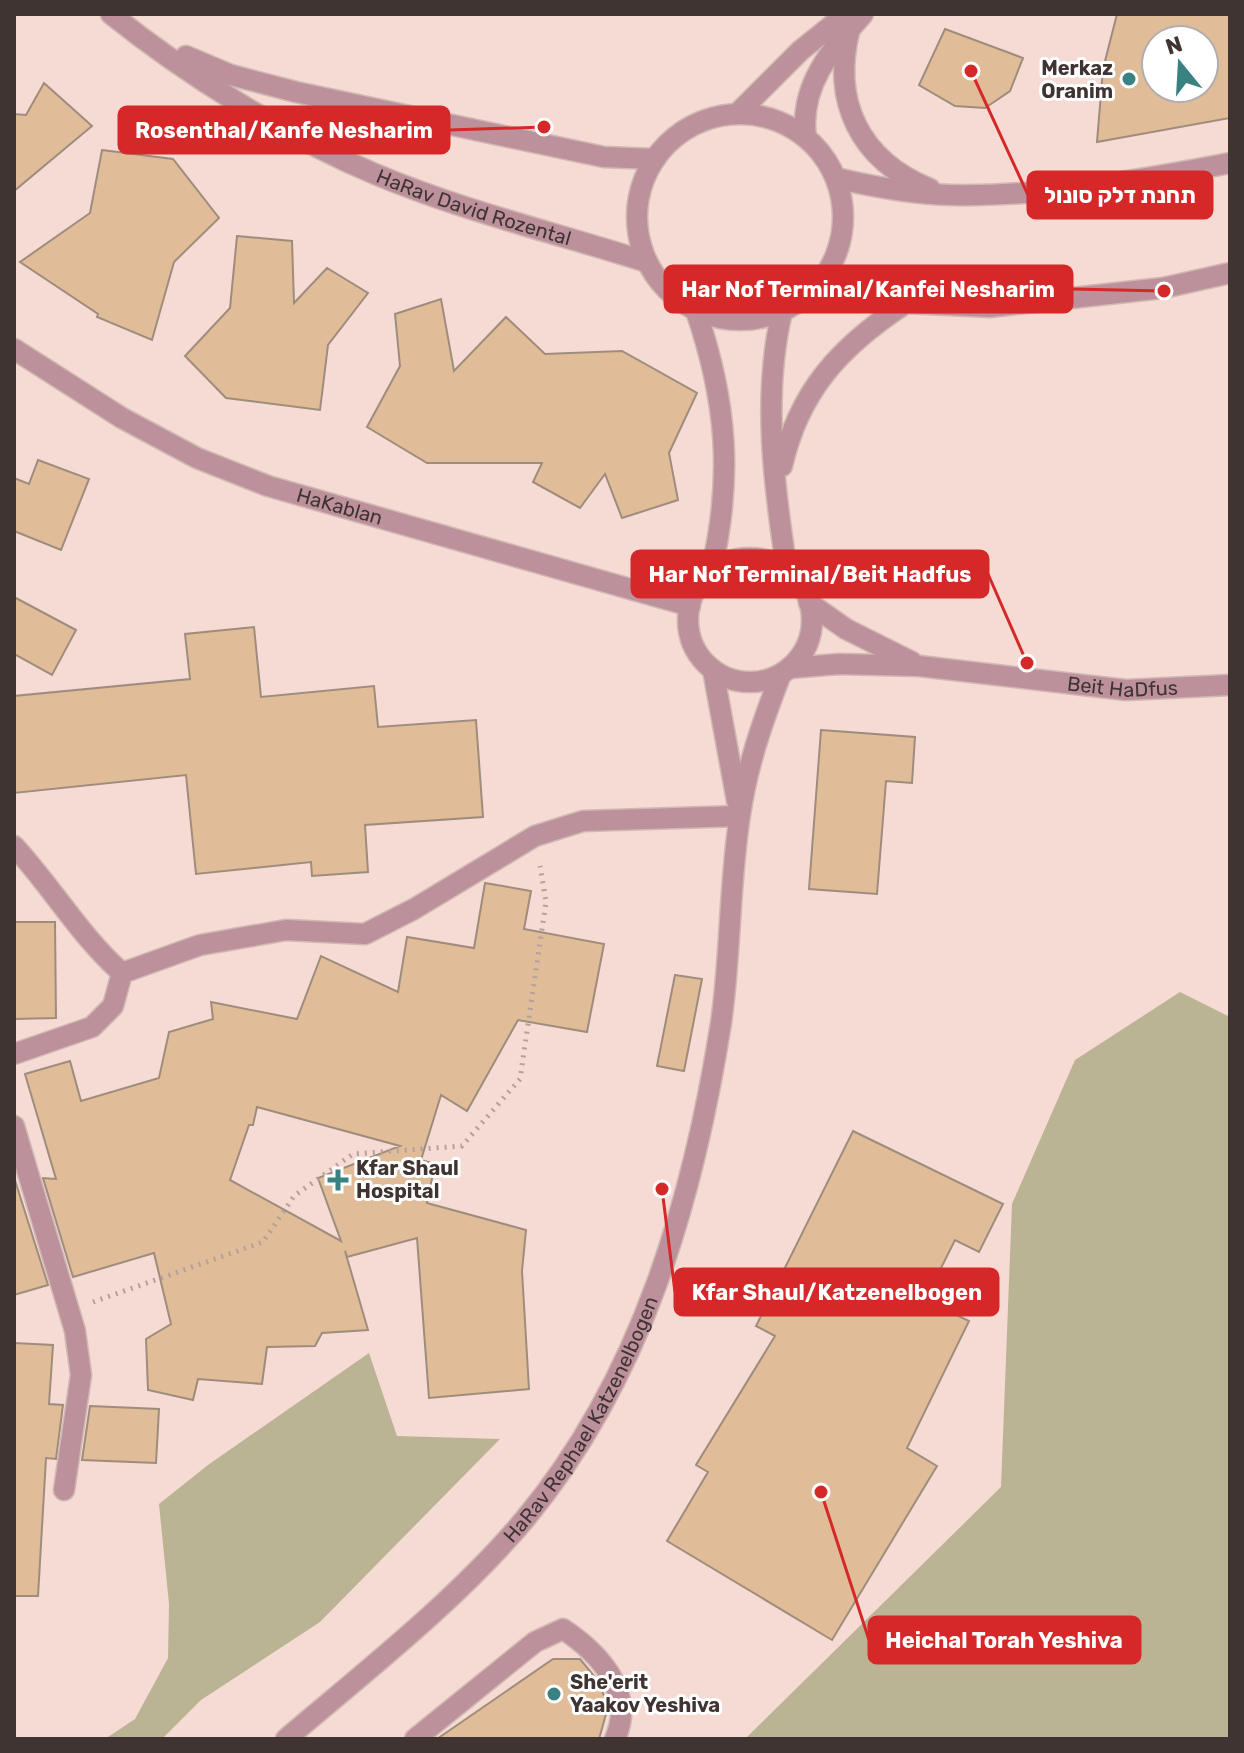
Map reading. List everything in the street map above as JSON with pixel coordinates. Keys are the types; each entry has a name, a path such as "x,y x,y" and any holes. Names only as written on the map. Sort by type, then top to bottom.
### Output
{"street":[{"name":"HaRav David Rozental","path":"111,14 141,38 237,100 374,174 451,202 647,262"},
{"path":"737,114 800,51 853,19"},
{"path":"806,137 804,109 814,79 853,19"},
{"path":"853,19 842,73 845,99 857,128 893,169 927,188 952,195"},
{"name":"HaRav David Rozental","path":"141,38 231,75 296,92 604,157 655,159"},
{"path":"737,114 771,118 806,137 824,156 836,178 843,202 841,240 825,276 804,298 782,312 733,321 696,311 667,290 647,262 639,241 637,214 642,184 655,159 688,128 737,114"},
{"path":"836,178 893,190 952,195 1105,182 1230,163"},
{"path":"804,298 990,307 1069,301 1163,288 1230,273"},
{"path":"777,491 786,450 808,395 854,342 903,305"},
{"path":"696,311 718,393 725,460 724,520 711,572"},
{"path":"782,312 775,349 773,391 777,491 787,571"},
{"name":"HaKablan","path":"14,349 134,425 197,458 268,486 690,606"},
{"path":"749,559 769,561 787,571 801,585 809,603 812,623 808,643 785,671 752,682 731,679 713,670 699,655 690,636 690,606 698,587 711,572 729,562 749,559"},
{"name":"Beit HaDfus","path":"809,603 846,629 919,666"},
{"name":"Beit HaDfus","path":"785,671 839,664 919,666 1126,690 1230,685"},
{"name":"HaRav Rephael Katzenelbogen","path":"713,670 739,816"},
{"name":"HaRav Rephael Katzenelbogen","path":"286,1739 425,1620 524,1520 583,1441 625,1363 643,1321 686,1196 705,1121 726,988 739,816 754,749 785,671"},
{"path":"122,973 200,945 286,930 365,934 414,909 535,836 583,821 739,816"},
{"path":"14,846 46,881 101,954 122,973"},
{"path":"14,1054 92,1027 113,1006 122,973"},
{"path":"14,1126 69,1311 81,1375 64,1490"},
{"path":"415,1739 535,1642 563,1629 594,1649 617,1685 619,1729 615,1739"}],"path":[{"path":"69,1311 263,1242 294,1196 353,1154 462,1146 520,1079 546,902 535,836"}],"shaded area":[{"path":"1180,992 1230,1017 1230,1739 745,1739 1001,1487 1012,1204 1075,1060"},
{"path":"369,1353 397,1436 500,1439 320,1622 201,1700 162,1739 105,1739 135,1719 168,1658 169,1604 159,1504 208,1465"}],"building":[{"name":"Merkaz Oranim","path":"1117,14 1230,14 1230,118 1097,142 1103,69"},
{"path":"945,29 1023,58 1010,91 985,108 955,106 919,85"},
{"path":"44,83 92,126 14,191 14,114 26,115"},
{"path":"102,150 173,159 219,218 174,262 152,340 97,317 98,314 20,262 90,213"},
{"path":"237,236 292,241 294,303 327,268 368,293 328,345 320,410 226,398 185,356 230,308"},
{"path":"441,299 454,371 506,317 545,354 622,351 697,393 669,453 678,500 622,518 605,474 580,508 533,482 542,463 427,463 367,427 400,366 395,314"},
{"path":"38,460 89,479 61,550 14,531 14,478 29,484"},
{"path":"14,597 76,630 52,675 14,654"},
{"path":"254,627 261,697 374,686 378,727 476,720 483,817 365,825 368,872 312,876 311,862 196,874 186,775 14,793 14,696 190,679 185,634"},
{"path":"821,730 915,737 912,783 886,781 877,894 809,889"},
{"path":"485,883 531,891 524,929 604,944 587,1032 518,1020 467,1111 441,1095 421,1160 435,1164 427,1203 526,1230 522,1271 529,1389 429,1398 417,1238 347,1257 345,1251 368,1330 322,1333 315,1346 267,1347 262,1384 198,1379 193,1400 148,1390 146,1339 171,1324 154,1253 73,1277 43,1178 56,1179 25,1074 70,1061 81,1101 159,1078 169,1032 213,1019 211,1002 297,1019 321,956 398,992 407,937 474,948","holes":["257,1107 400,1146 318,1178 341,1241 230,1180 249,1125 253,1125"]},
{"path":"14,922 55,922 56,1018 14,1019"},
{"path":"675,975 702,979 684,1071 657,1066"},
{"path":"853,1131 1003,1204 979,1252 955,1240 925,1300 969,1321 907,1448 937,1466 832,1640 667,1541 708,1472 696,1465 775,1336 756,1326"},
{"path":"14,1177 48,1285 14,1295"},
{"path":"14,1343 53,1345 49,1404 63,1405 56,1459 46,1458 38,1596 14,1596"},
{"path":"90,1406 159,1409 156,1463 82,1460"},
{"name":"She'erit Yaakov Yeshiva","path":"553,1659 580,1659 599,1682 608,1707 599,1739 437,1739"}],"place":[{"name":"תחנת דלק סונול","path":"971,71"},
{"name":"Merkaz Oranim","path":"1129,79"},
{"name":"Rosenthal/Kanfe Nesharim","path":"544,127"},
{"name":"Har Nof Terminal/Kanfei Nesharim","path":"1164,291"},
{"name":"Har Nof Terminal/Beit Hadfus","path":"1027,663"},
{"name":"Kfar Shaul Hospital","path":"338,1180"},
{"name":"Kfar Shaul/Katzenelbogen","path":"662,1189"},
{"name":"Heichal Torah Yeshiva","path":"821,1492"},
{"name":"She'erit Yaakov Yeshiva","path":"554,1694"}]}
